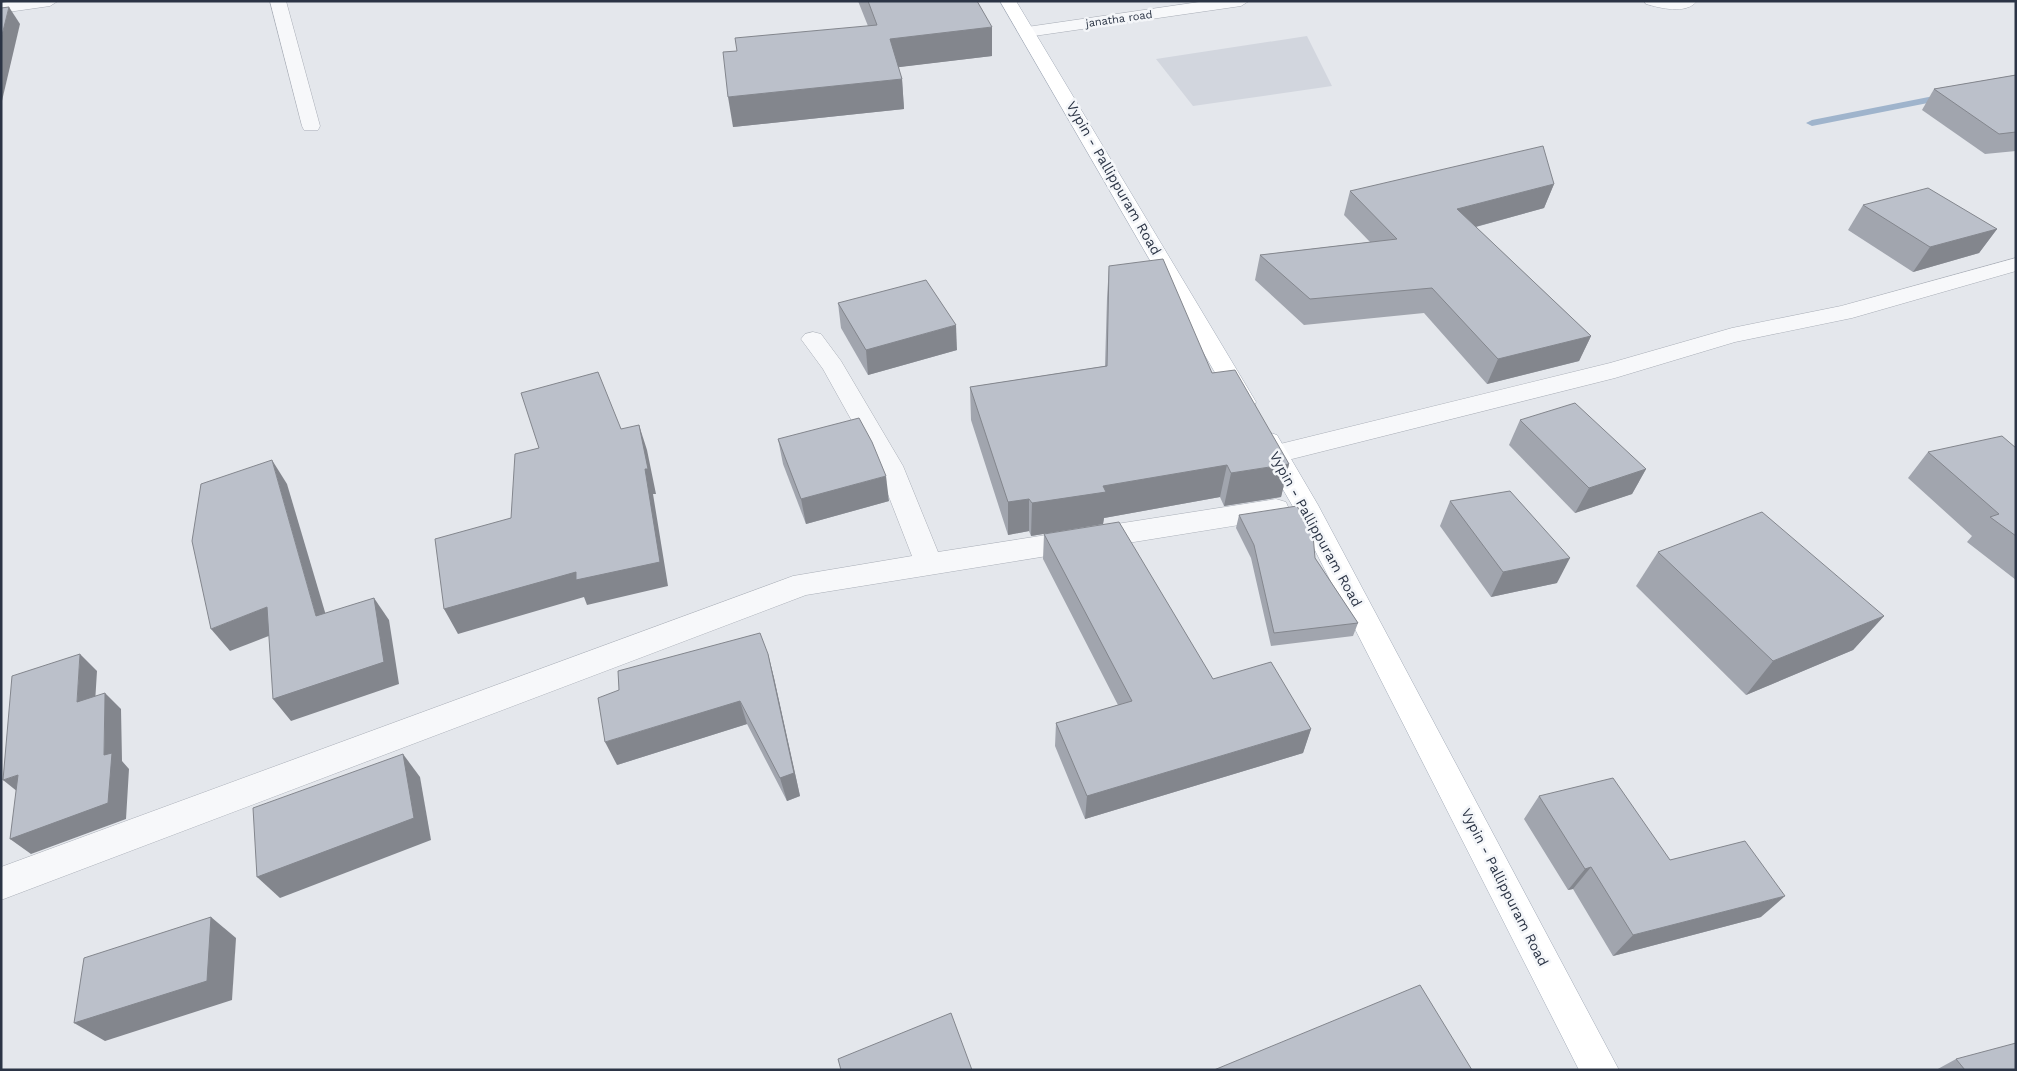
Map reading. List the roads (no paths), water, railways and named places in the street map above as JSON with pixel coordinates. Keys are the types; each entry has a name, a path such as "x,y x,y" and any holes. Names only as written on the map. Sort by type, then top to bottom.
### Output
{"main road":[{"name":"Vypin - Pallippuram Road","path":"1008,1 1305,505 1600,1070"}],"street":[{"path":"1,8 50,1"},
{"path":"283,1 279,2 311,126"},
{"name":"janatha road","path":"1027,32 1241,1"},
{"path":"1652,1 1676,5 1689,1"},
{"path":"1276,454 1615,370 1732,335 1844,313 2016,264"},
{"path":"813,339 833,366 890,466 929,564"},
{"path":"1,884 803,584 1305,505"}],"waterway":[{"path":"1812,123 1949,96"}]}
